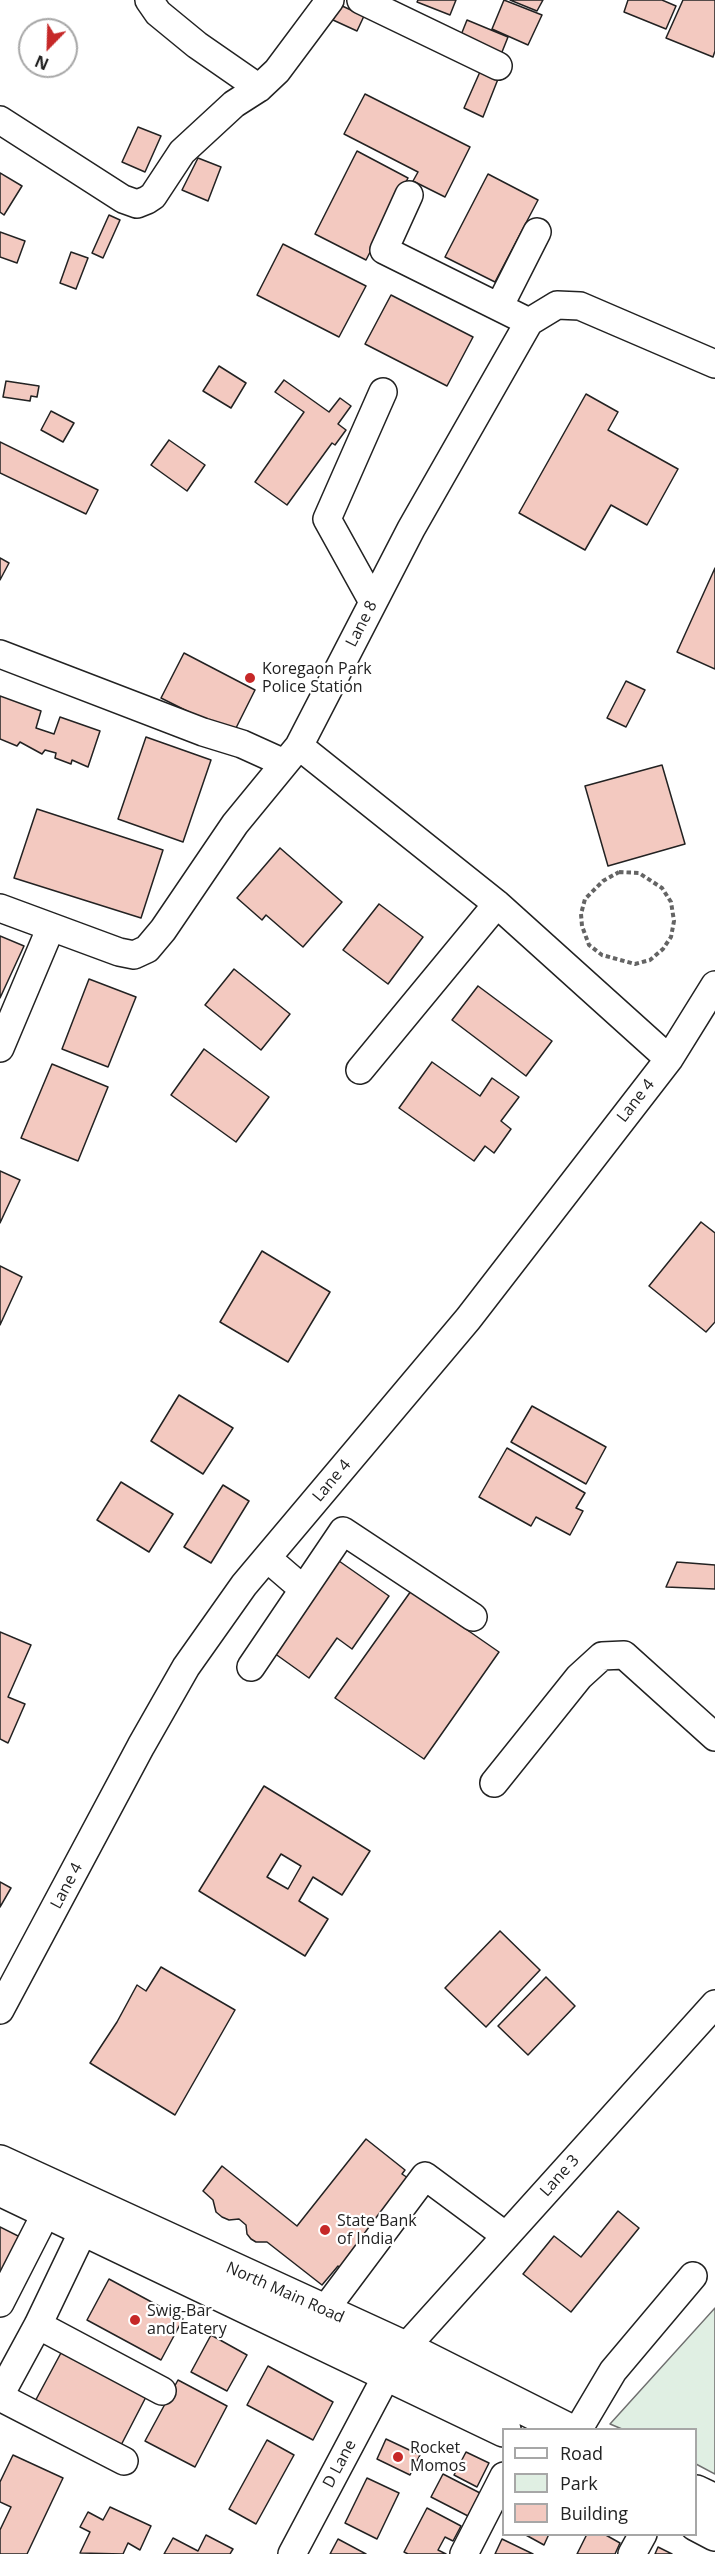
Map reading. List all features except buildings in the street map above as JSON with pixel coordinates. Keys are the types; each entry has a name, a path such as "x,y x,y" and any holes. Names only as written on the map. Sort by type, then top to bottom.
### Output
{"main road":[{"name":"North Main Road","path":"0,2162 324,2311 502,2429"},
{"name":"North Main Road","path":"0,2189 84,2229 396,2360 530,2422 558,2428"},
{"path":"697,2492 715,2501"},
{"path":"697,2525 715,2534"}],"street":[{"path":"149,0 158,13 197,45 259,88"},
{"path":"0,120 123,199 137,204 153,196 182,152 234,104 259,88 277,71 330,0"},
{"path":"361,0 498,66"},
{"path":"409,195 384,250 529,322"},
{"path":"499,307 537,232"},
{"name":"Lane 8","path":"0,908 119,952 134,955 147,949 163,930 235,824 291,755 411,529 529,322 557,305 580,306 715,364"},
{"path":"373,602 327,519 383,392"},
{"path":"0,654 203,732 291,755 497,904 669,1059"},
{"path":"360,1070 497,904"},
{"path":"0,1048 51,927"},
{"name":"Lane 4","path":"0,2010 6,1984 186,1667 244,1585 468,1319 669,1059 715,985"},
{"path":"250,1667 343,1531 473,1617"},
{"path":"267,1558 303,1589"},
{"path":"494,1783 579,1677 602,1656 624,1655 715,1737"},
{"name":"Lane 3","path":"396,2360 715,2004"},
{"path":"324,2311 425,2176 506,2236"},
{"path":"0,2303 47,2211"},
{"path":"84,2229 40,2321 0,2396 124,2461"},
{"path":"579,2428 614,2371 693,2276"},
{"path":"40,2321 164,2386"},
{"name":"D Lane","path":"292,2554 396,2360"},
{"path":"464,2554 502,2480"},
{"path":"632,2554 642,2536"}],"path":[{"path":"619,872 639,873 662,888 671,902 674,921 667,943 650,960 635,964 618,960 602,955 589,945 582,927 581,914 585,899 603,881 619,872"}],"green space":[{"path":"715,2308 715,2474 697,2465 697,2428 620,2428 610,2424"}],"place":[{"name":"Koregaon Park Police Station","path":"250,678"},
{"name":"State Bank of India","path":"325,2230"},
{"name":"Swig-Bar and Eatery","path":"135,2320"},
{"name":"Rocket Momos","path":"398,2457"}]}
